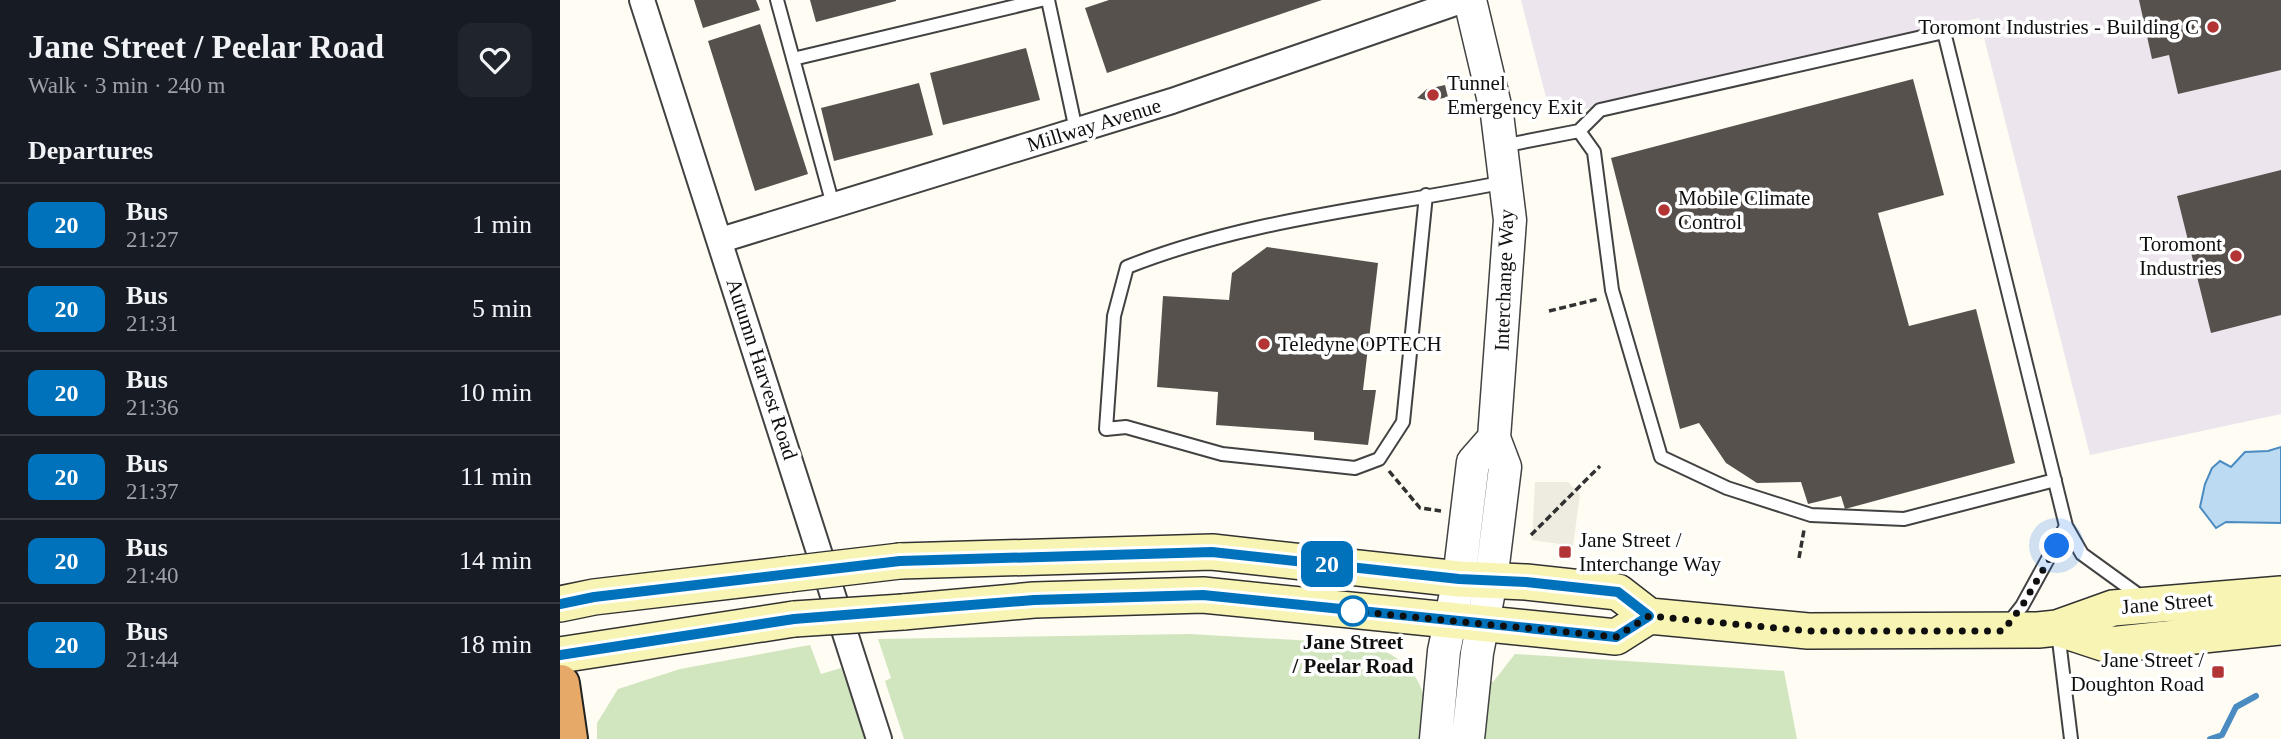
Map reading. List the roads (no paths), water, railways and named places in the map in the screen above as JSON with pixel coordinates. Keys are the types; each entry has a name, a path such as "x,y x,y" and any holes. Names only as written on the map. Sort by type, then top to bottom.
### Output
{"highway":[{"path":"560,684 568,739"}],"main road":[{"path":"560,604 594,597 900,561 1212,552 1618,592 1649,616 1616,637 1203,595 1034,600 794,619 560,655"},
{"name":"Jane Street","path":"1649,616 1808,631 2003,631 2057,628 2113,608 2281,595"},
{"name":"Jane Street","path":"2057,628 2109,645 2281,627"}],"street":[{"name":"Autumn Harvest Road","path":"642,0 879,739"},
{"name":"Millway Avenue","path":"721,240 1172,101 1464,0"},
{"name":"Interchange Way","path":"1467,623 1475,580 1473,462 1494,438 1510,220 1497,114 1470,0"},
{"path":"1436,739 1444,651 1467,623"},
{"path":"1467,623 1468,739"}],"lane":[{"path":"777,0 833,205"},
{"path":"793,59 1041,0"},
{"path":"1048,0 1076,130"},
{"path":"1501,146 1579,131 1600,110 1944,32 2066,526 2082,554 2127,588 2137,595 2171,602"},
{"path":"1579,131 1594,152 1614,295 1661,457 1727,488 1807,514 1904,519 2054,480"},
{"path":"1426,195 1403,422 1378,459 1355,467 1222,454 1126,427 1106,429 1114,316 1127,267 1181,246 1346,208 1505,182"},
{"path":"2003,631 2022,606 2066,526"},
{"path":"2057,628 2071,739"}],"water":[{"path":"2281,447 2281,523 2226,522 2216,528 2200,507 2212,468 2220,461 2231,467 2245,452 2268,451"}],"waterway":[{"path":"2210,739 2222,735 2236,707 2256,696"}],"place":[{"name":"Toromont Industries - Building C","path":"2213,27"},
{"name":"Tunnel Emergency Exit","path":"1433,95"},
{"name":"Mobile Climate Control","path":"1664,210"},
{"name":"Toromont Industries","path":"2236,256"},
{"name":"Teledyne OPTECH","path":"1264,344"},
{"name":"Jane Street / Interchange Way","path":"1565,552"},
{"name":"Jane Street / Peelar Road","path":"1353,611"},
{"name":"Jane Street / Doughton Road","path":"2218,672"}]}
